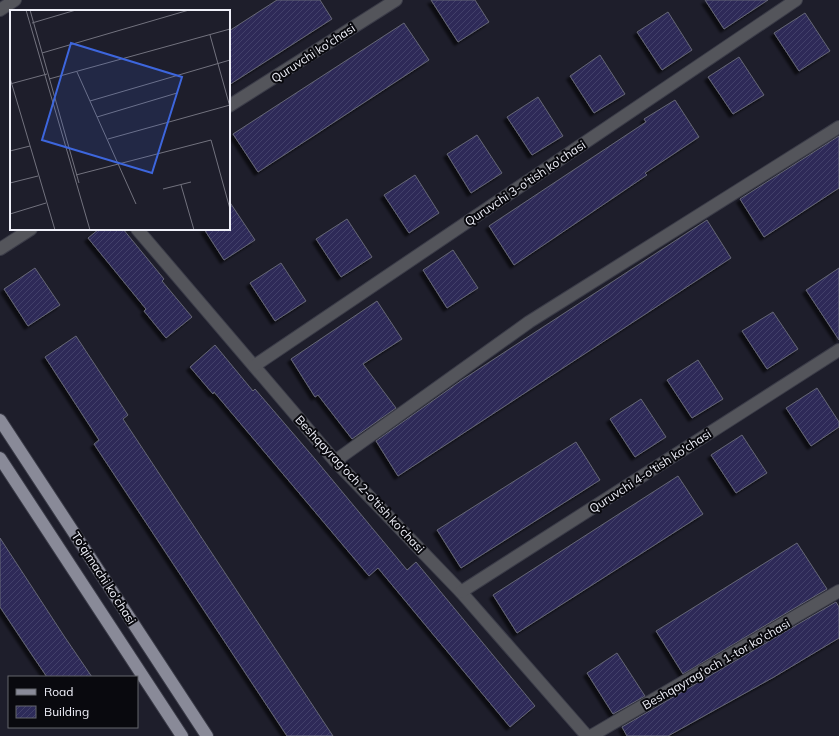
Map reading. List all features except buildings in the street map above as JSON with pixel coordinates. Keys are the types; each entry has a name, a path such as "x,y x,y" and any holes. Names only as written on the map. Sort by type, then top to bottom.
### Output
{"main road":[{"name":"To'qimachi ko'chasi","path":"0,420 207,736"},
{"name":"To'qimachi ko'chasi","path":"0,458 182,736"}],"street":[{"path":"0,10 15,0"},
{"name":"Quruvchi ko'chasi","path":"230,105 396,0"},
{"name":"Quruvchi 3-o'tish ko'chasi","path":"254,366 796,0"},
{"path":"335,461 529,322 839,127"},
{"path":"0,249 29,230"},
{"name":"Beshqayrag'och 2-o'tish ko'chasi","path":"138,230 335,461 461,592 587,736"},
{"name":"Quruvchi 4-o'tish ko'chasi","path":"461,592 839,350"},
{"name":"Beshqayrag'och 1-tor ko'chasi","path":"592,736 839,590"}]}
